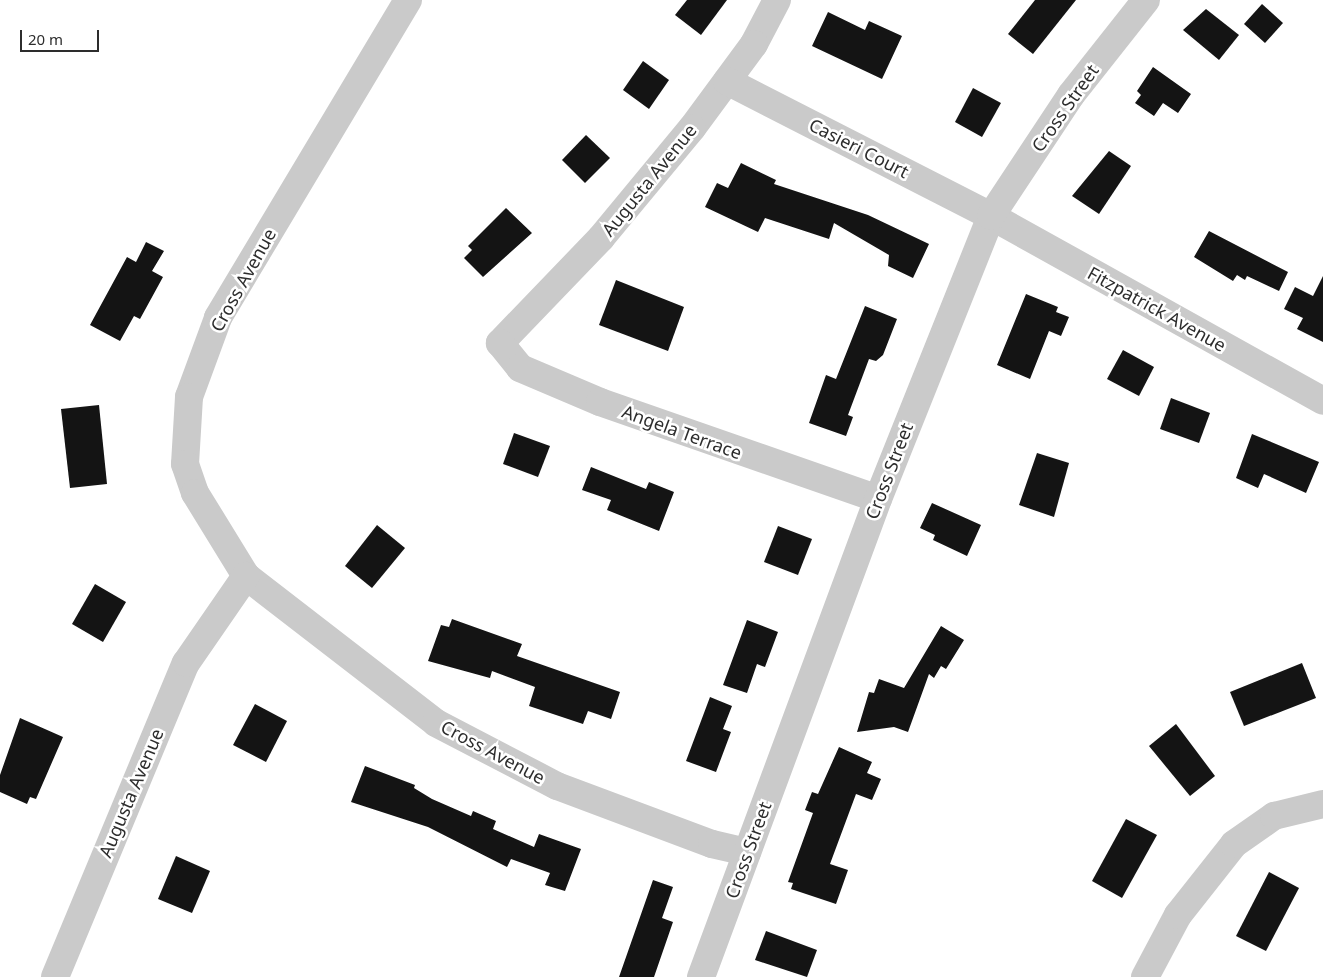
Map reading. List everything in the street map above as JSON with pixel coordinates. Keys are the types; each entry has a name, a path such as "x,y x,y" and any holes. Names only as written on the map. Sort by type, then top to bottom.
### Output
{"street":[{"name":"Cross Avenue","path":"408,0 218,318 189,397 185,464 216,532 246,576 400,697 470,744 557,786 712,844 747,852"},
{"name":"Augusta Avenue","path":"500,343 601,238 727,81 777,0"},
{"name":"Cross Street","path":"701,977 878,499 991,216 1071,95 1146,0"},
{"name":"Casieri Court","path":"727,81 991,216"},
{"name":"Fitzpatrick Avenue","path":"991,216 1323,401"},
{"name":"Angela Terrace","path":"500,343 520,368 600,402 878,499"},
{"name":"Augusta Avenue","path":"55,977 186,663 246,576"},
{"path":"1145,977 1178,915 1234,844 1274,816 1323,804"}],"building":[{"path":"687,0 727,0 701,35 675,15"},
{"path":"1035,0 1076,0 1033,54 1008,34"},
{"path":"1262,4 1283,23 1265,43 1244,24"},
{"path":"1206,9 1239,35 1219,60 1183,30"},
{"path":"828,12 865,30 869,21 902,36 882,79 812,46"},
{"path":"643,61 669,80 649,109 623,90"},
{"path":"1153,67 1191,94 1178,113 1163,103 1154,116 1135,103 1141,95 1137,91"},
{"path":"973,88 1001,103 982,137 955,122"},
{"path":"586,135 610,158 585,183 562,160"},
{"path":"1109,151 1131,166 1099,214 1072,196"},
{"path":"741,163 776,180 774,184 868,215 929,244 913,278 888,266 889,255 834,223 829,239 765,218 758,232 705,207 717,183 728,188"},
{"path":"506,208 532,233 483,277 464,258 472,250 468,246"},
{"path":"1209,231 1288,272 1279,291 1247,276 1245,280 1237,275 1233,281 1194,257"},
{"path":"146,242 164,251 152,271 163,277 140,319 134,316 120,341 90,325 127,257 136,262"},
{"path":"1323,276 1323,342 1297,329 1303,318 1284,309 1295,287 1313,296"},
{"path":"616,280 684,307 668,351 599,325"},
{"path":"1026,294 1058,307 1056,312 1069,317 1061,336 1049,331 1030,379 997,365"},
{"path":"865,306 897,319 883,355 876,361 869,359 848,415 853,417 846,436 809,423 826,375 836,379"},
{"path":"1123,350 1154,367 1139,396 1107,379"},
{"path":"1171,398 1210,413 1199,443 1160,429"},
{"path":"99,405 107,484 70,488 61,409"},
{"path":"514,433 550,446 538,477 503,464"},
{"path":"1252,434 1319,462 1306,493 1264,474 1258,488 1236,478"},
{"path":"1037,453 1069,463 1054,517 1019,505"},
{"path":"591,467 646,489 649,482 674,492 659,531 607,510 611,500 582,490"},
{"path":"932,503 981,525 967,556 933,540 935,535 920,528"},
{"path":"377,525 405,548 372,588 345,566"},
{"path":"778,526 812,539 798,575 764,562"},
{"path":"95,584 126,602 103,642 72,624"},
{"path":"452,619 522,644 517,656 620,692 611,719 588,711 583,724 529,706 535,687 492,671 490,678 428,661 441,625 449,627"},
{"path":"747,620 778,632 765,667 757,664 747,693 723,685"},
{"path":"941,626 964,640 946,669 941,666 934,678 929,674 908,732 894,727 857,732 869,692 874,693 879,679 904,688"},
{"path":"1302,663 1316,698 1244,726 1230,692"},
{"path":"710,697 732,706 723,729 731,732 716,772 686,761"},
{"path":"255,704 287,721 266,762 233,745"},
{"path":"20,718 63,737 36,799 30,797 27,804 0,792 0,775"},
{"path":"1176,724 1215,776 1190,796 1149,746"},
{"path":"839,747 872,762 867,773 881,779 872,800 856,794 830,864 848,870 836,904 791,889 793,883 788,882 813,813 805,810 812,792 818,794"},
{"path":"365,766 415,785 414,788 432,799 471,816 473,811 496,821 493,829 534,847 539,834 581,849 565,891 545,885 550,873 511,859 507,867 428,827 351,802"},
{"path":"1126,819 1157,835 1122,898 1092,881"},
{"path":"176,856 210,871 192,913 158,899"},
{"path":"1269,872 1299,888 1266,951 1236,936"},
{"path":"653,880 673,887 662,918 673,922 654,977 619,977"},
{"path":"766,931 817,950 807,977 755,960"}]}
